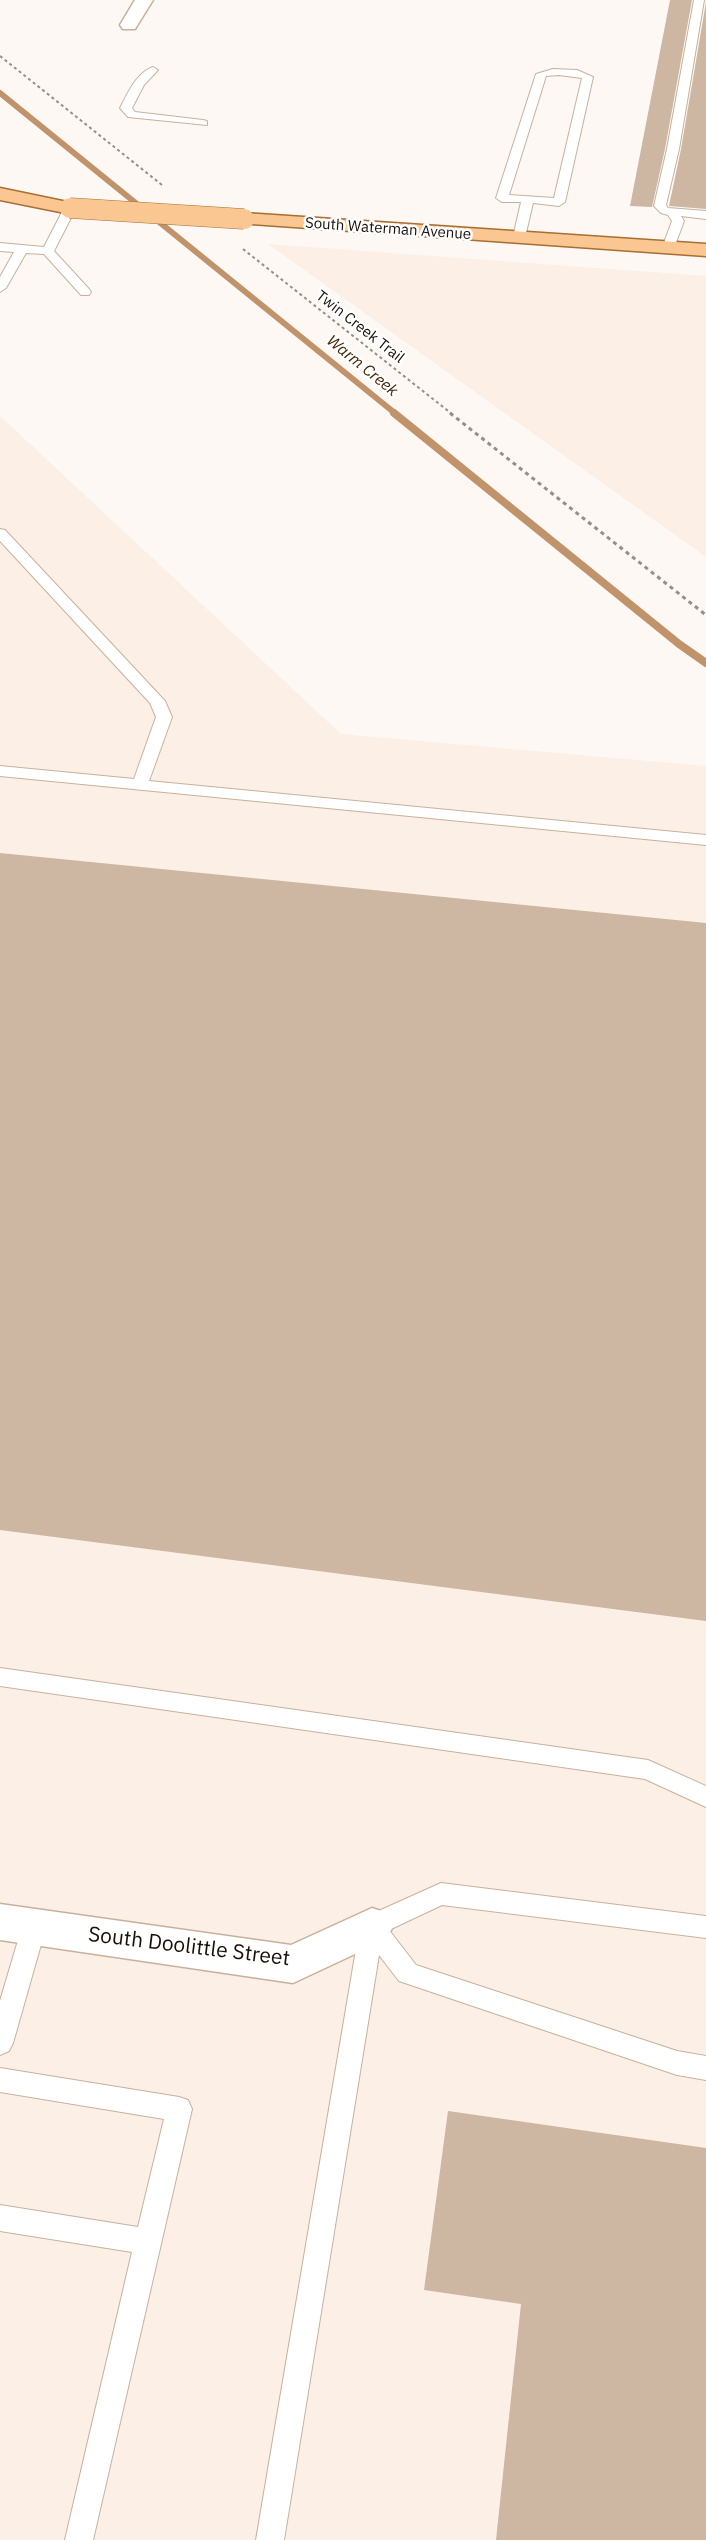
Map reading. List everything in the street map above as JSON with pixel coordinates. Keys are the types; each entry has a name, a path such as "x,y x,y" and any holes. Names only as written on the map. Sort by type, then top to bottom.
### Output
{"main road":[{"name":"South Waterman Avenue","path":"0,194 70,208"},
{"name":"South Waterman Avenue","path":"0,210 70,208 706,250"}],"street":[{"path":"129,25 144,0"},
{"name":"South Doolittle Street","path":"17,1925 293,1964 372,1926"}],"lane":[{"path":"699,0 673,149 660,206 672,213 706,215"},
{"path":"153,70 137,85 131,96 126,108 132,115 203,123"},
{"path":"553,71 588,77 559,202 528,199 502,198 541,74 553,71"},
{"path":"519,237 528,199"},
{"path":"48,251 70,208"},
{"path":"668,248 678,221 672,213"},
{"path":"0,247 48,251 85,292"},
{"path":"0,288 22,249"},
{"path":"0,533 157,701 164,717 141,785"},
{"path":"0,771 706,840"},
{"path":"0,1677 648,1770 706,1797"},
{"path":"372,1926 441,1894 706,1927"},
{"path":"0,2043 17,1925"},
{"path":"372,1926 408,1973 677,2063 706,2068"},
{"path":"270,2540 372,1926"},
{"path":"0,2080 179,2109 80,2540"},
{"path":"0,2218 148,2241"}],"path":[{"path":"0,56 167,188"},
{"name":"Twin Creek Trail","path":"242,247 706,615"}],"shaded area":[{"path":"268,244 706,276 706,557"},
{"path":"0,416 341,734 706,766 706,2540 0,2540"}],"building":[{"path":"670,0 692,0 665,149 652,207 630,206"},
{"path":"706,2 706,209 669,206 681,149"},
{"path":"0,853 706,923 706,1621 0,1530"},
{"path":"448,2111 706,2148 706,2540 496,2540 521,2304 424,2290"}],"waterway":[{"name":"Warm Creek","path":"0,93 396,414"},
{"name":"Warm Creek","path":"394,413 679,644 706,663"}]}
